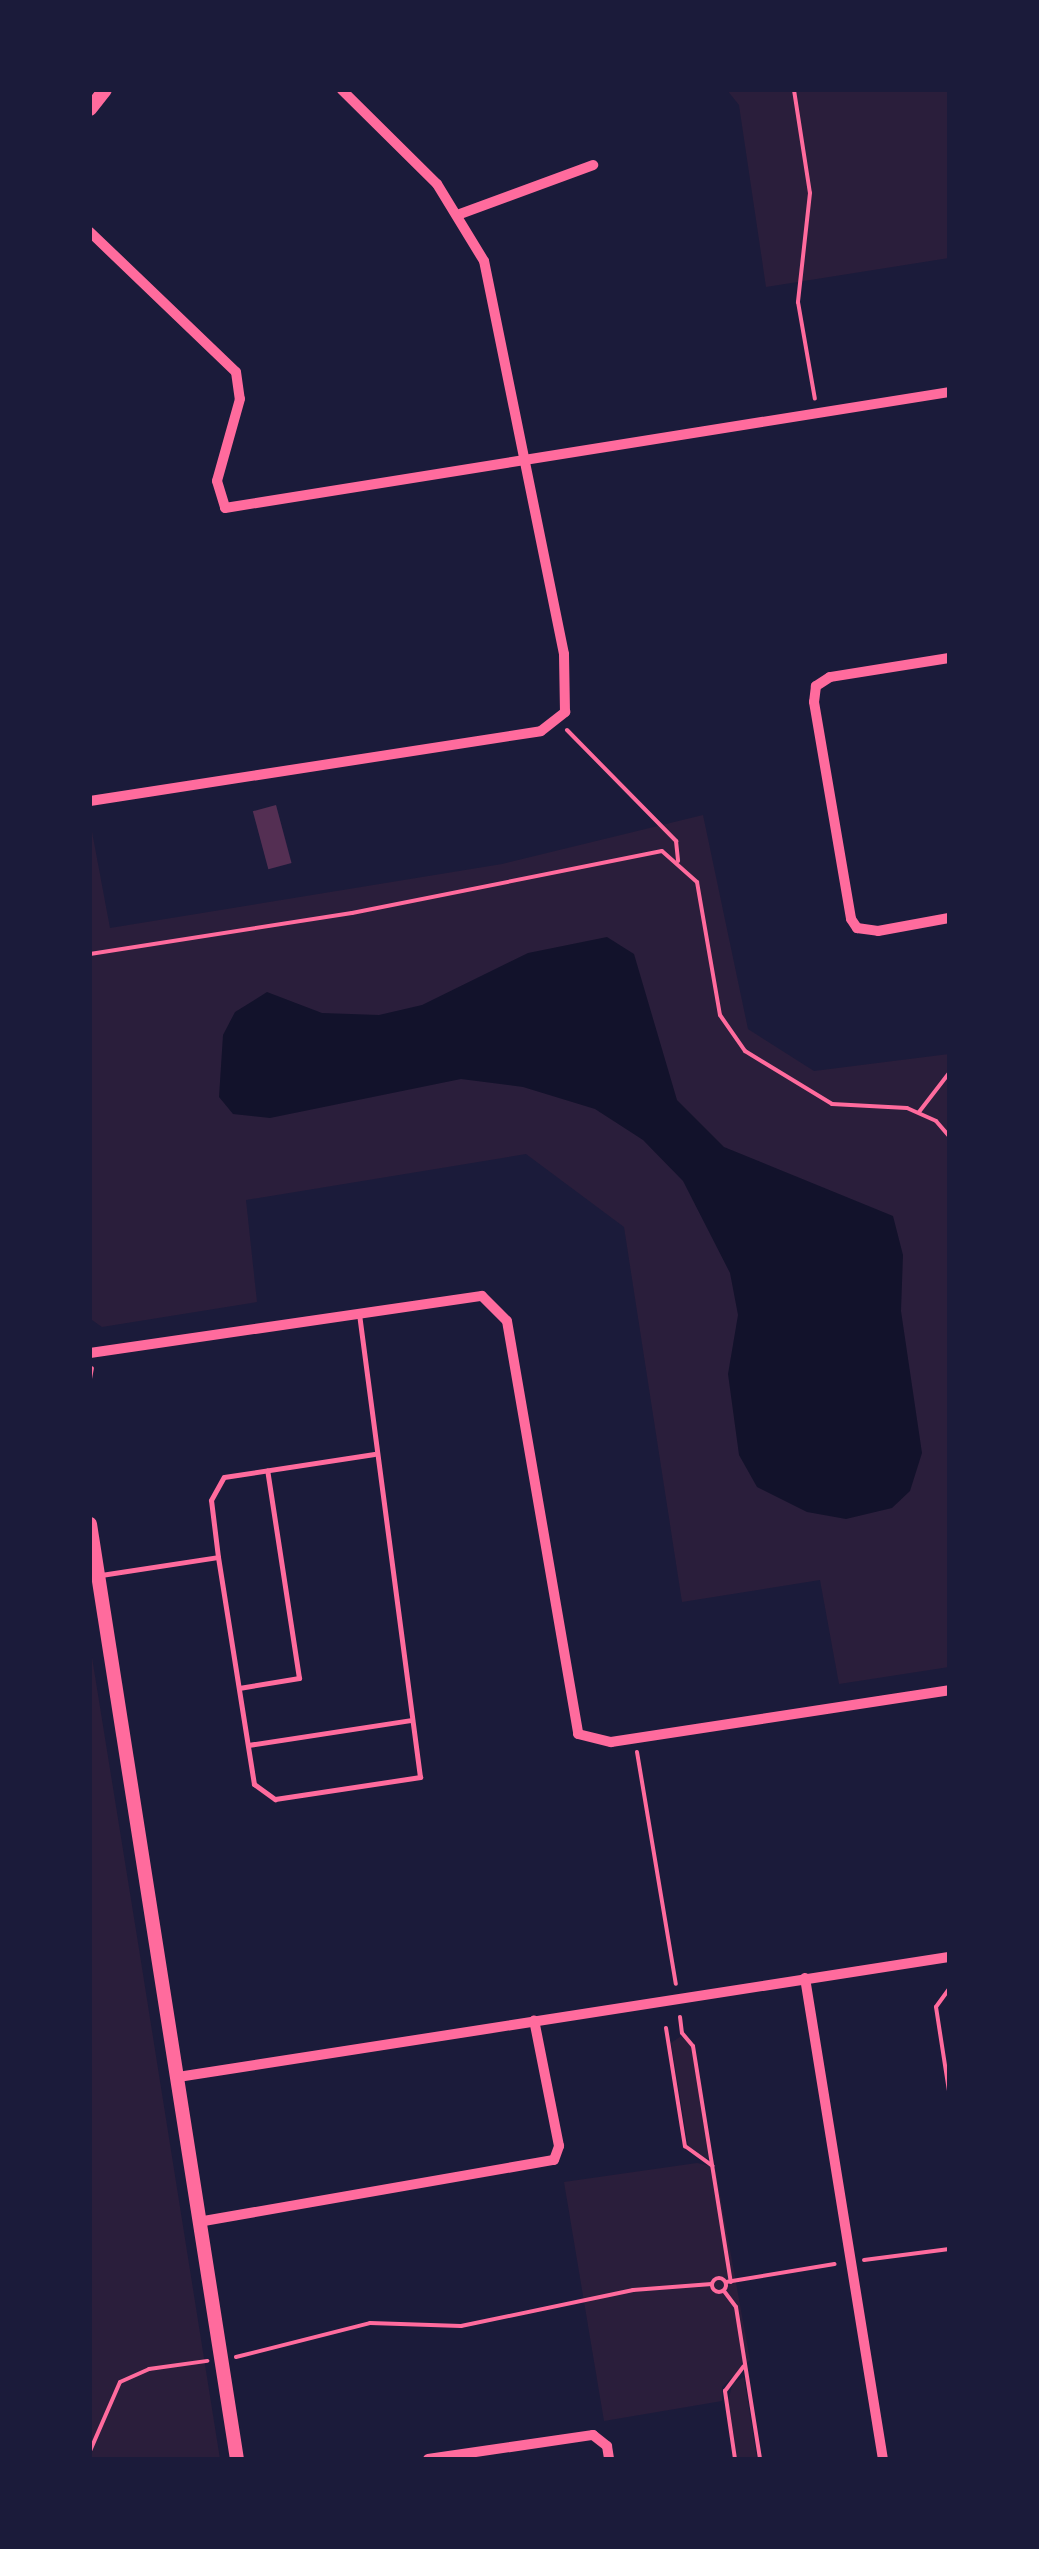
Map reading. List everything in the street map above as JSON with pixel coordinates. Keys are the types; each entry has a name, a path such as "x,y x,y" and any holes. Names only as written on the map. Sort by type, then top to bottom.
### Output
{"street":[{"path":"90,109 105,90"},
{"path":"90,801 541,731 562,717 564,654 522,462 495,295 460,214 342,90"},
{"path":"460,214 593,164"},
{"path":"90,232 236,372 240,399 216,494 225,508 949,392"},
{"path":"949,658 830,677 816,686 846,904 857,928 878,932 949,918"},
{"path":"90,1354 471,1294 492,1300 507,1320 572,1725 588,1738 635,1739 949,1690"},
{"path":"90,1524 236,2459"},
{"path":"178,2077 949,1957"},
{"path":"806,1978 883,2459"},
{"path":"198,2222 554,2160 559,2146 534,2020"},
{"path":"428,2459 602,2438 609,2459"}],"lane":[{"path":"359,1311 374,1454 420,1777 275,1800 254,1784 211,1500 224,1477 374,1454"},
{"path":"239,1688 299,1678 267,1470"},
{"path":"98,1576 218,1557"},
{"path":"248,1746 412,1720"}],"path":[{"path":"794,90 810,194 798,302 818,413"},
{"path":"562,717 676,842 678,861 704,903 720,1015 745,1050 832,1104 920,1112 949,1136"},
{"path":"91,953 370,910 642,851 662,851 678,861"},
{"path":"920,1112 931,1089 949,1073"},
{"path":"635,1739 676,1988"},
{"path":"949,1989 936,2007 949,2090"},
{"path":"680,2017 682,2033 694,2046 729,2282 724,2290"},
{"path":"666,2028 685,2146 713,2166"},
{"path":"668,2040 682,2033"},
{"path":"867,2259 949,2249"},
{"path":"712,2284 718,2277 729,2282 838,2264"},
{"path":"234,2357 370,2323 461,2326 633,2290 712,2284 735,2300 760,2459"},
{"path":"90,2451 120,2382 149,2369 208,2361"},
{"path":"735,2459 725,2390 745,2365"}],"shaded area":[{"path":"727,90 949,90 949,258 766,287 739,105"},
{"path":"703,815 748,1029 814,1071 949,1054 949,1667 839,1684 820,1580 682,1602 624,1227 526,1154 246,1200 257,1302 102,1327 92,1320 90,821 110,928 502,864"},
{"path":"607,937 634,954 677,1100 724,1147 893,1216 903,1255 901,1311 922,1453 910,1491 892,1508 846,1519 807,1512 757,1487 739,1455 728,1374 738,1315 730,1273 683,1181 643,1140 595,1109 523,1087 461,1079 270,1118 233,1114 219,1097 223,1035 235,1012 267,992 322,1013 379,1015 422,1005 528,953"},
{"path":"90,1645 139,1949 220,2459 90,2459"},
{"path":"681,2036 692,2046 710,2159 695,2156 688,2145 671,2043"},
{"path":"697,2163 715,2167 750,2360 722,2387 722,2401 604,2421 564,2182"},
{"path":"744,2377 757,2459 737,2459 728,2400 733,2383"}],"building":[{"path":"276,805 292,863 268,869 253,811"}]}
